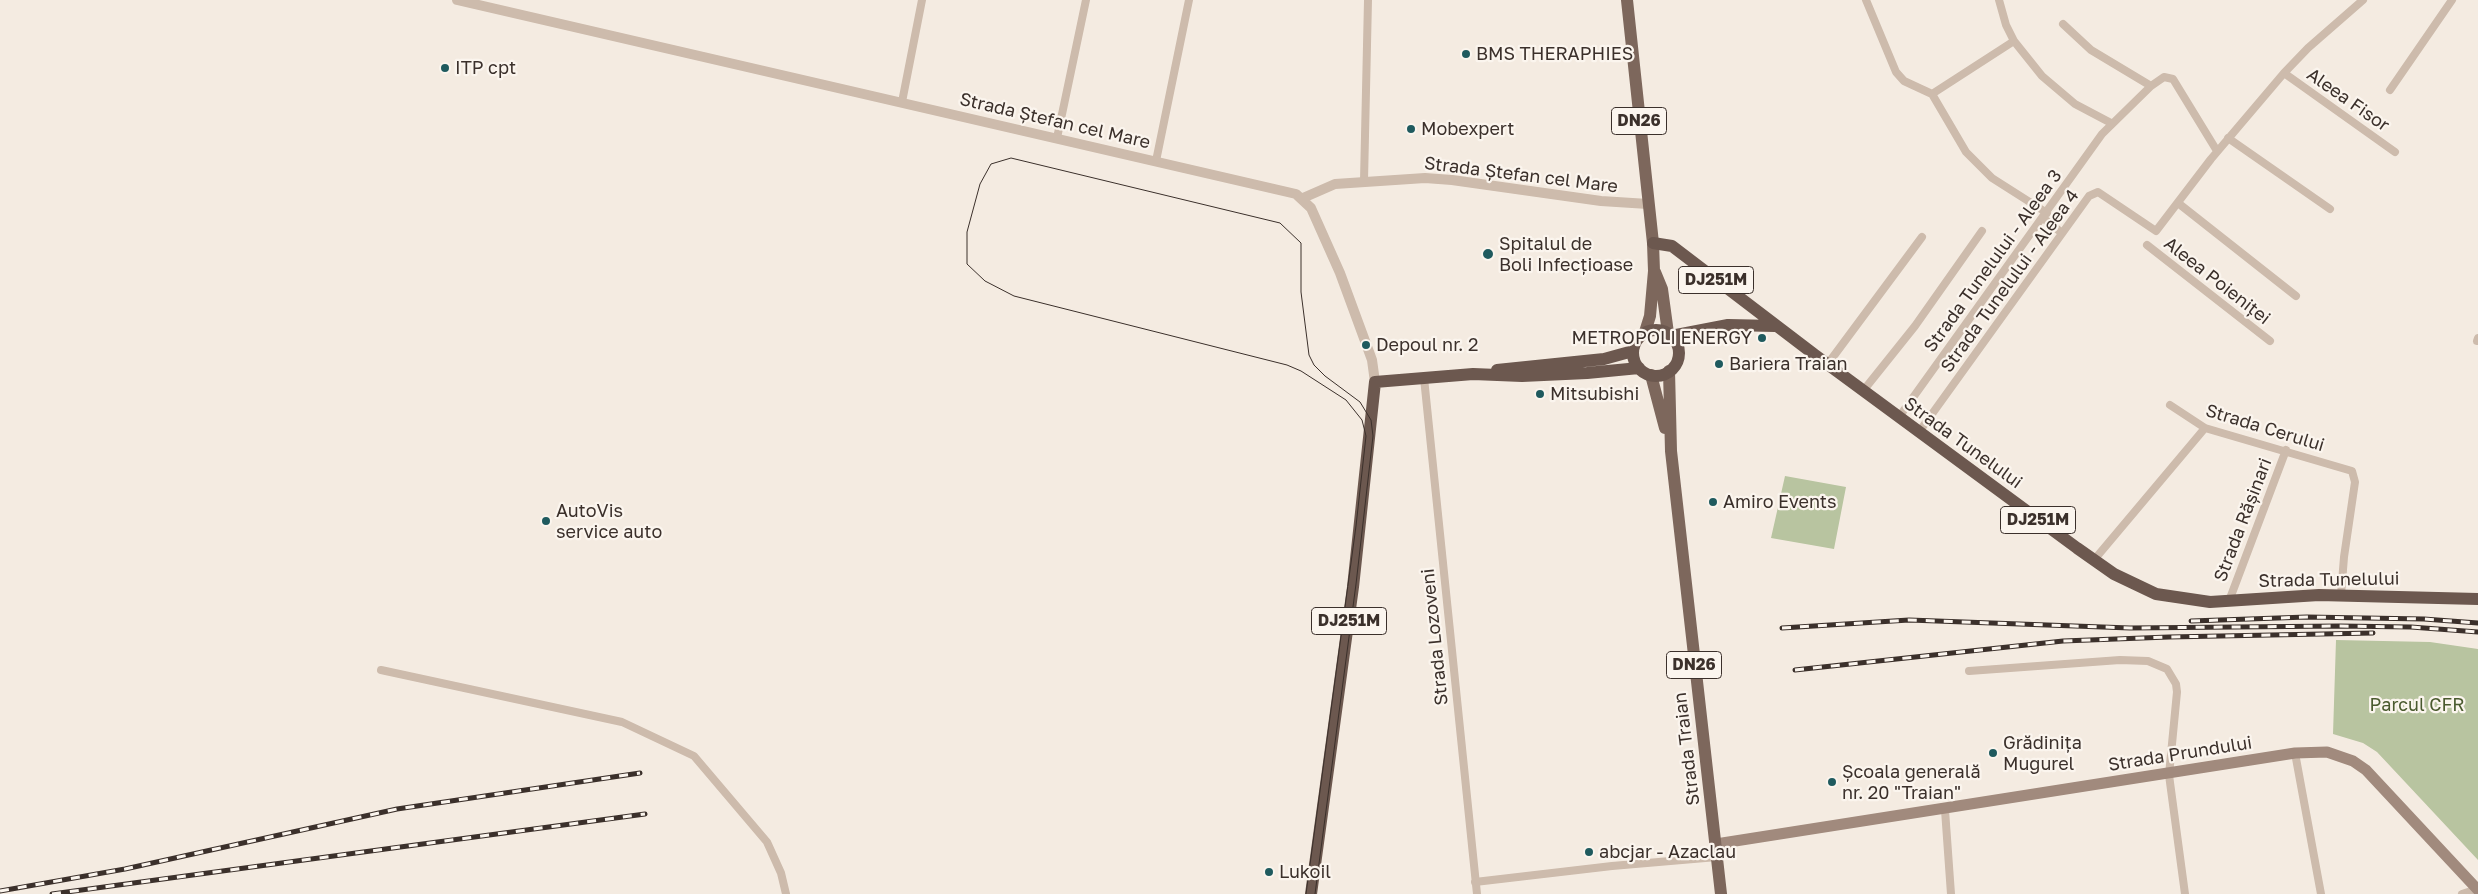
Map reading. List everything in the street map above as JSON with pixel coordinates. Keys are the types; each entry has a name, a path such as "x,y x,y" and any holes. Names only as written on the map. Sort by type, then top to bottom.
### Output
{"highway":[{"name":"DJ251M","path":"1653,243 1672,246 1775,326"},
{"path":"1645,332 1660,330 1669,334 1698,332 1744,324 1775,326"},
{"name":"Strada Tunelului","path":"1775,326 2094,560 2114,574 2156,594 2192,600 2229,601 2341,595 2478,599"},
{"name":"DN26","path":"1632,351 1636,340 1645,332"},
{"path":"1679,352 1698,332"},
{"name":"DN26","path":"1669,334 1677,343 1679,352 1677,362 1669,371"},
{"path":"1375,382 1474,374 1514,367 1604,359 1632,351 1639,368"},
{"path":"1474,374 1522,376 1639,368 1651,375 1669,371"},
{"name":"DJ251M","path":"1311,894 1354,587 1375,382"}],"main road":[{"name":"DN26","path":"1626,0 1653,243 1654,270 1650,316 1645,332"},
{"name":"DN26","path":"1654,270 1662,288 1669,334"},
{"name":"Strada Traian","path":"1669,371 1671,451 1721,894"},
{"name":"Strada Traian","path":"1651,375 1671,451"},
{"name":"Strada Prundului","path":"1716,844 1945,810 2310,751 2339,755 2366,770 2478,890"}],"street":[{"name":"Strada Ștefan cel Mare","path":"457,0 1283,189 1303,198 1325,186 1364,181 1426,178 1601,201 1648,204"},
{"path":"902,102 922,0"},
{"path":"1057,138 1086,0"},
{"path":"1156,161 1189,0"},
{"path":"1364,181 1368,0"},
{"path":"1866,0 1896,72 1904,81 1932,94 1966,152 1992,178 2045,216 2062,234"},
{"path":"1999,0 2006,25 2014,41 2042,76 2075,104 2111,123"},
{"name":"Strada Tunelului - Aleea 4","path":"1919,432 2093,193 2098,192 2156,231 2217,151 2284,73 2308,48 2363,0"},
{"path":"2390,90 2452,0"},
{"path":"2063,24 2091,50 2150,86 2164,77 2173,79 2217,151"},
{"path":"1932,94 2014,41"},
{"name":"Aleea Fisor","path":"2284,73 2395,152"},
{"name":"Strada Tunelului - Aleea 3","path":"1899,418 2111,123 2150,86"},
{"path":"2228,138 2330,209"},
{"path":"1303,198 1318,222 1340,273 1372,360 1375,382"},
{"path":"2178,203 2296,296"},
{"path":"1863,391 1915,326 1982,231"},
{"path":"1827,364 1922,237"},
{"name":"Aleea Poieniței","path":"2147,245 2270,341"},
{"name":"Strada Lozoveni","path":"1424,378 1477,894"},
{"name":"Strada Cerului","path":"2170,405 2205,428 2347,468 2354,474 2355,482 2344,557 2341,595"},
{"path":"2094,560 2205,428"},
{"name":"Strada Rășinari","path":"2229,601 2286,450"},
{"path":"1969,671 2120,660 2148,661 2167,669 2176,684 2177,692 2169,774 2185,894"},
{"path":"380,670 622,722 694,756 767,842 781,873 786,894"},
{"path":"2295,753 2321,894"},
{"path":"1945,810 1951,894"},
{"path":"1476,882 1612,866 1717,857"},
{"path":"2462,894 2478,890"}],"green space":[{"path":"1785,476 1846,487 1834,549 1771,538"},
{"name":"Parcul CFR","path":"2336,640 2430,642 2478,649 2478,860 2377,752 2363,743 2333,734"}],"tram line":[{"path":"1306,894 1356,526 1366,436 1362,420 1346,400 1301,371 1287,365 1014,296 985,281 967,264 967,232 980,184 991,164 1011,158 1280,223 1301,243 1301,292 1309,355 1314,365 1325,376 1360,402 1371,420 1373,436 1356,584 1315,894"}],"railway":[{"path":"2191,621 2307,617 2424,619 2478,623"},
{"path":"1782,628 1909,620 2130,628 2411,627 2478,632"},
{"path":"1795,670 2063,641 2373,633"},
{"path":"0,891 125,869 397,809 640,773"},
{"path":"52,894 645,814"}],"place":[{"name":"BMS THERAPHIES","path":"1466,54"},
{"name":"ITP cpt","path":"445,68"},
{"name":"Mobexpert","path":"1411,129"},
{"name":"Spitalul de Boli Infecțioase","path":"1488,254"},
{"name":"METROPOLI ENERGY","path":"1762,338"},
{"name":"Depoul nr. 2","path":"1366,345"},
{"name":"Bariera Traian","path":"1719,364"},
{"name":"Mitsubishi","path":"1540,394"},
{"name":"Amiro Events","path":"1713,502"},
{"name":"AutoVis service auto","path":"546,521"},
{"name":"Grădinița Mugurel","path":"1993,753"},
{"name":"Școala generală nr. 20 \"Traian\"","path":"1832,782"},
{"name":"abcjar - Azaclau","path":"1589,852"},
{"name":"Lukoil","path":"1269,872"}]}
